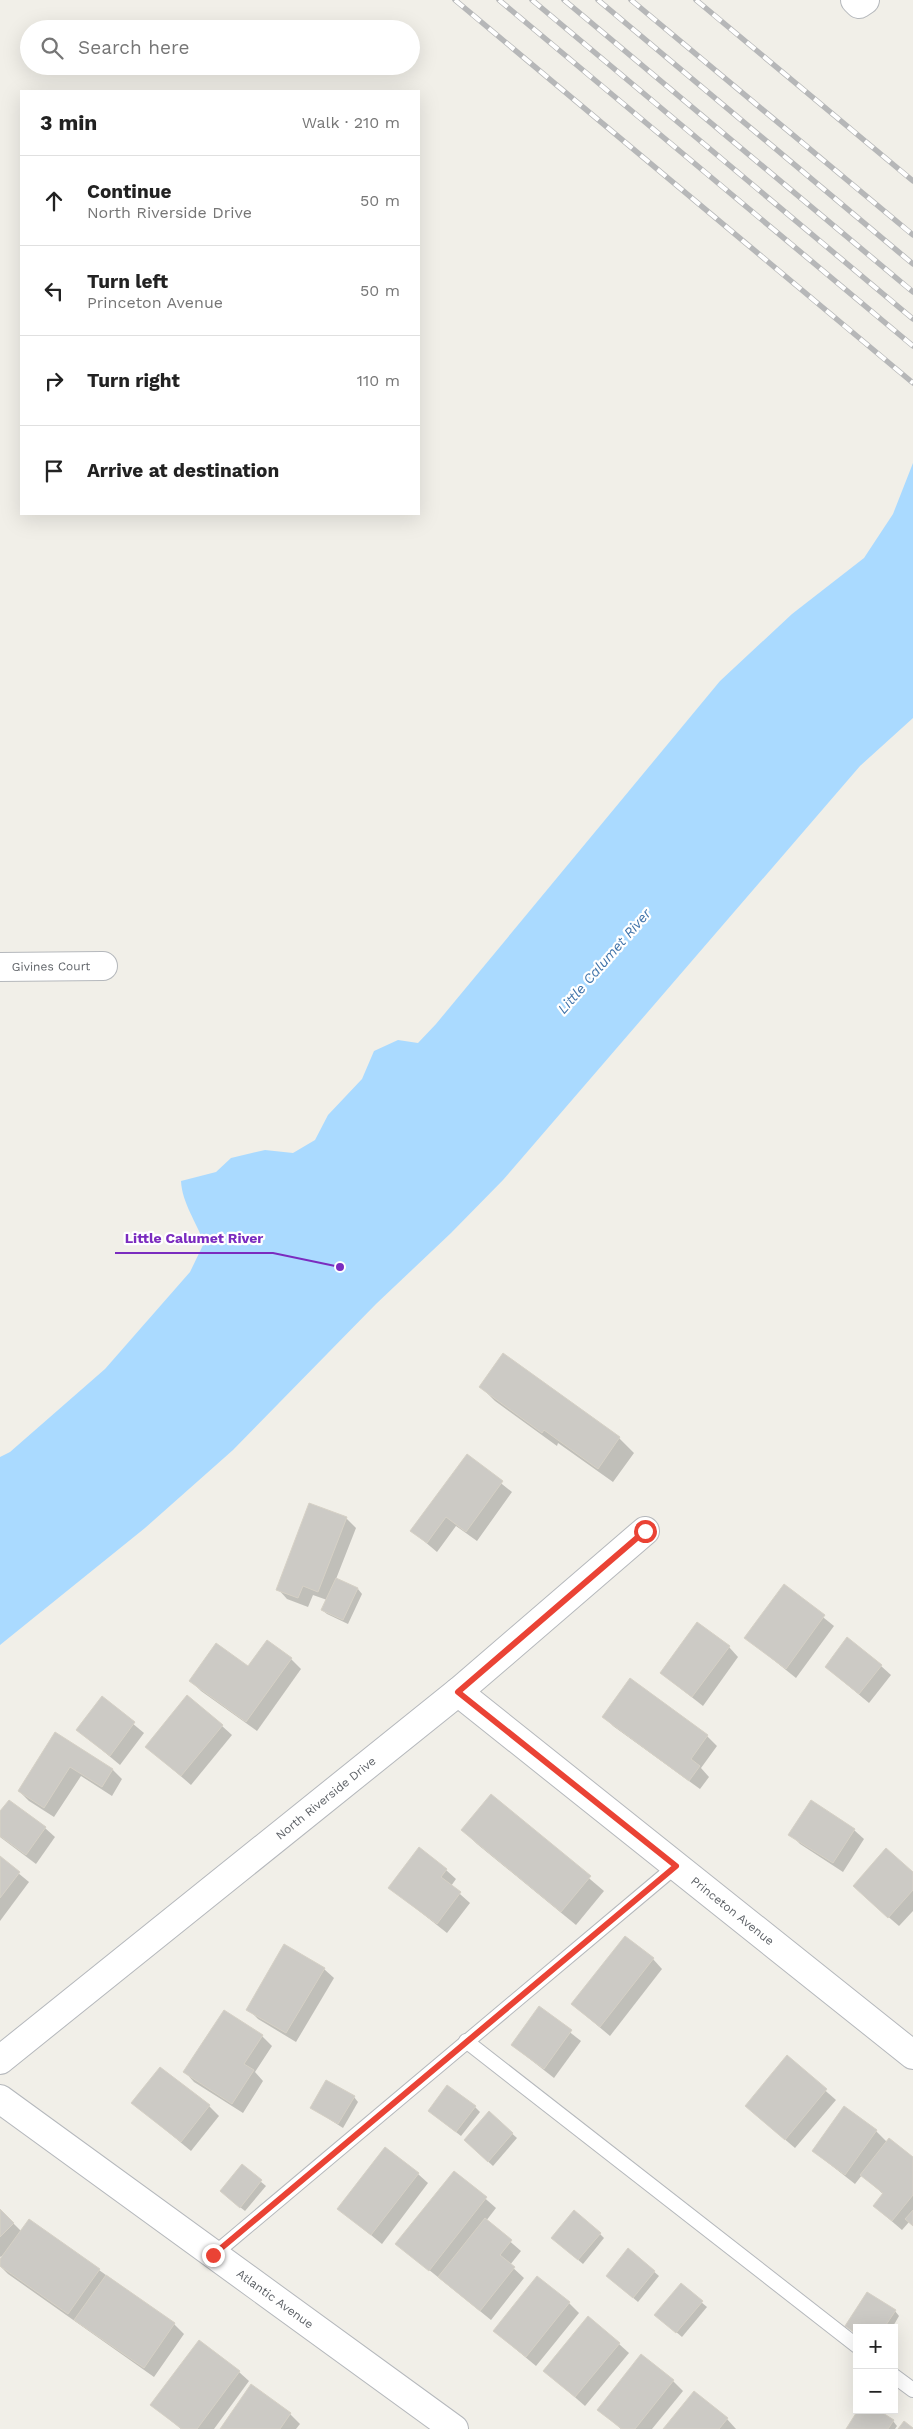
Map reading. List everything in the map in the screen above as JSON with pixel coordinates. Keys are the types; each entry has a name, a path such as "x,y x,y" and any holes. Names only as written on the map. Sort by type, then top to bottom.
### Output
{"street":[{"name":"Givines Court","path":"0,967 103,966"},
{"name":"North Riverside Drive","path":"0,2060 458,1692 645,1531"},
{"name":"Princeton Avenue","path":"458,1692 913,2055"},
{"name":"Atlantic Avenue","path":"0,2099 454,2429"}],"lane":[{"path":"213,2255 676,1866"},
{"path":"466,2041 853,2343"},
{"path":"898,2379 913,2390"}],"water":[{"path":"913,463 913,718 860,766 503,1180 451,1233 376,1304 233,1450 145,1528 0,1645 0,1457 10,1452 105,1369 190,1272 204,1243 184,1197 181,1181 216,1172 231,1158 265,1150 293,1153 315,1140 328,1115 362,1079 374,1051 398,1040 418,1043 436,1024 720,681 792,614 864,558 893,514"}],"building":[{"path":"503,1353 620,1437 598,1469 544,1430 542,1433 479,1387"},
{"path":"467,1454 503,1481 466,1532 446,1517 427,1543 410,1531"},
{"path":"309,1503 347,1517 318,1592 303,1586 298,1598 276,1590"},
{"path":"336,1578 358,1588 343,1620 321,1610"},
{"path":"784,1584 825,1615 786,1669 744,1638"},
{"path":"697,1622 730,1646 692,1697 660,1673"},
{"path":"847,1637 882,1665 859,1694 825,1667"},
{"path":"267,1640 292,1658 246,1722 189,1681 216,1643 248,1666"},
{"path":"630,1678 708,1735 691,1759 700,1766 689,1781 602,1717"},
{"path":"187,1695 223,1725 181,1776 145,1747"},
{"path":"102,1696 135,1722 110,1756 76,1730"},
{"path":"55,1732 113,1769 102,1787 70,1767 44,1808 18,1791"},
{"path":"491,1794 591,1876 561,1912 461,1830"},
{"path":"9,1800 46,1827 26,1855 0,1836 0,1811"},
{"path":"811,1800 855,1829 833,1863 788,1835"},
{"path":"419,1847 447,1869 441,1877 461,1892 437,1924 388,1888"},
{"path":"886,1848 913,1872 913,1890 888,1918 853,1886"},
{"path":"0,1856 20,1872 0,1898"},
{"path":"625,1936 654,1958 600,2027 571,2004"},
{"path":"284,1944 325,1968 286,2033 246,2010"},
{"path":"539,2006 572,2030 544,2069 511,2045"},
{"path":"224,2010 263,2035 244,2064 254,2070 232,2104 183,2072"},
{"path":"787,2055 827,2089 785,2140 745,2106"},
{"path":"160,2067 210,2105 181,2142 131,2103"},
{"path":"326,2080 355,2096 338,2124 310,2108"},
{"path":"447,2085 476,2106 456,2132 428,2111"},
{"path":"844,2106 877,2130 845,2175 812,2151"},
{"path":"489,2111 513,2133 488,2162 464,2140"},
{"path":"889,2138 913,2157 913,2195 892,2221 873,2206 883,2193 860,2175"},
{"path":"385,2147 419,2173 371,2235 337,2209"},
{"path":"242,2164 262,2180 240,2208 220,2191"},
{"path":"454,2171 487,2197 429,2271 395,2244"},
{"path":"0,2209 14,2223 0,2237"},
{"path":"574,2210 601,2233 578,2260 551,2238"},
{"path":"913,2210 913,2226 905,2219"},
{"path":"485,2218 512,2240 500,2255 515,2267 480,2311 438,2277"},
{"path":"29,2219 100,2269 68,2314 0,2266 0,2259"},
{"path":"628,2248 655,2271 633,2298 606,2276"},
{"path":"106,2275 175,2323 144,2368 74,2320"},
{"path":"537,2276 570,2302 526,2357 493,2331"},
{"path":"681,2283 703,2301 676,2333 654,2315"},
{"path":"867,2292 896,2310 887,2324 853,2324 853,2331 845,2326"},
{"path":"588,2316 620,2343 575,2397 543,2371"},
{"path":"199,2340 240,2371 197,2429 182,2429 150,2405"},
{"path":"641,2354 674,2380 635,2429 622,2429 597,2410"},
{"path":"251,2384 291,2413 280,2429 220,2429"},
{"path":"694,2391 728,2418 719,2429 663,2429"},
{"path":"855,2414 884,2414 894,2420 888,2429 846,2429"},
{"path":"904,2421 913,2428 913,2429 898,2429"}],"railway":[{"path":"455,0 913,383"},
{"path":"499,0 913,346"},
{"path":"532,0 913,319"},
{"path":"564,0 913,292"},
{"path":"598,0 913,264"},
{"path":"631,0 913,235"},
{"path":"696,0 913,181"}],"place":[{"name":"Little Calumet River","path":"340,1267"}],"route":[{"path":"213,2255 676,1866 458,1692 645,1531"}]}
